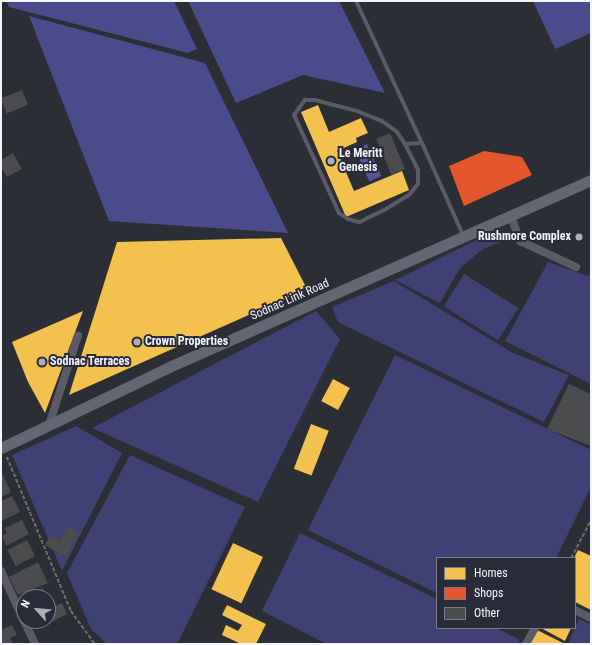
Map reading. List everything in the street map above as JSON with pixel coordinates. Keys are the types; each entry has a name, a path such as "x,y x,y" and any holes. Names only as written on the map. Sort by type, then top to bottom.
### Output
{"main road":[{"name":"Sodnac Link Road","path":"2,448 128,389 169,367 464,238 591,180"}],"street":[{"path":"511,217 520,241 576,268"},
{"path":"49,425 78,336"},
{"path":"1,571 16,604"},
{"path":"576,610 591,618"},
{"path":"28,629 35,644"},
{"path":"526,644 534,629"}],"lane":[{"path":"356,1 464,238"},
{"path":"305,100 315,100 357,111 382,121 397,132 405,144 418,170 418,184 409,195 382,211 359,222 348,219 339,212 294,115 305,100"},
{"path":"405,144 422,143"}],"path":[{"path":"2,448 71,611 95,644"},
{"path":"572,557 591,520"}],"shaded area":[{"path":"6,1 174,1 197,49 188,53 9,7"},
{"path":"188,1 339,1 385,93 303,75 236,103"},
{"path":"533,1 591,1 591,33 555,49"},
{"path":"29,16 205,63 288,233 109,221"},
{"path":"367,144 381,176 369,181 355,149"},
{"path":"497,230 503,241 483,249 460,268 440,303 395,280"},
{"path":"548,262 587,276 591,274 591,384 505,341"},
{"path":"464,274 518,308 498,340 444,306"},
{"path":"394,281 513,353 569,375 544,422 338,322 332,307"},
{"path":"316,311 340,339 258,502 92,428"},
{"path":"395,355 591,450 591,487 556,557 436,557 436,593 308,530"},
{"path":"76,426 122,453 62,571 12,455"},
{"path":"130,455 245,507 177,644 107,644 91,629 67,573"},
{"path":"300,533 436,599 436,629 498,629 520,640 517,644 327,644 262,611"},
{"path":"579,619 591,625 591,644 568,643 574,629 576,629"}],"building: Homes":[{"name":"Le Meritt Genesis","path":"318,105 329,132 361,118 368,133 356,138 357,142 337,151 354,191 402,171 409,190 346,217 301,112"},
{"name":"Crown Properties","path":"281,238 307,289 69,395 117,242"},
{"name":"Sodnac Terraces","path":"83,311 45,413 28,382 12,342"},
{"path":"333,379 350,388 338,410 321,401"},
{"path":"311,424 329,431 312,476 294,469"},
{"path":"233,543 263,557 241,603 211,589"},
{"path":"578,550 591,556 591,610 576,602 576,557 574,557"},
{"path":"227,605 266,624 256,644 241,644 222,635 226,625 238,631 242,625 222,615"},
{"path":"543,629 571,629 565,641"},
{"path":"537,630 563,643 530,644"}],"building: Shops":[{"path":"484,151 522,157 532,175 464,206 449,166"}],"building: Other":[{"path":"22,90 28,105 7,113 1,98"},
{"path":"390,133 405,169 391,175 376,139"},
{"path":"13,153 22,169 7,177 1,167 1,160"},
{"path":"569,384 591,394 591,446 547,429"},
{"path":"1,471 11,492 1,497"},
{"path":"12,496 20,512 1,521 1,501"},
{"path":"22,520 29,534 6,546 2,536 7,533 5,528"},
{"path":"68,526 79,532 66,557 45,545 50,535 60,541"},
{"path":"27,540 35,556 16,566 7,550"},
{"path":"38,562 48,583 33,589 16,589 16,591 9,577"},
{"path":"62,603 67,614 56,620 56,606"},
{"path":"12,625 17,635 10,638 13,644 1,644 1,630"}],"place":[{"name":"Le Meritt Genesis","path":"331,161"},
{"name":"Rushmore Complex","path":"579,237"},
{"name":"Crown Properties","path":"137,342"},
{"name":"Sodnac Terraces","path":"42,362"}]}
